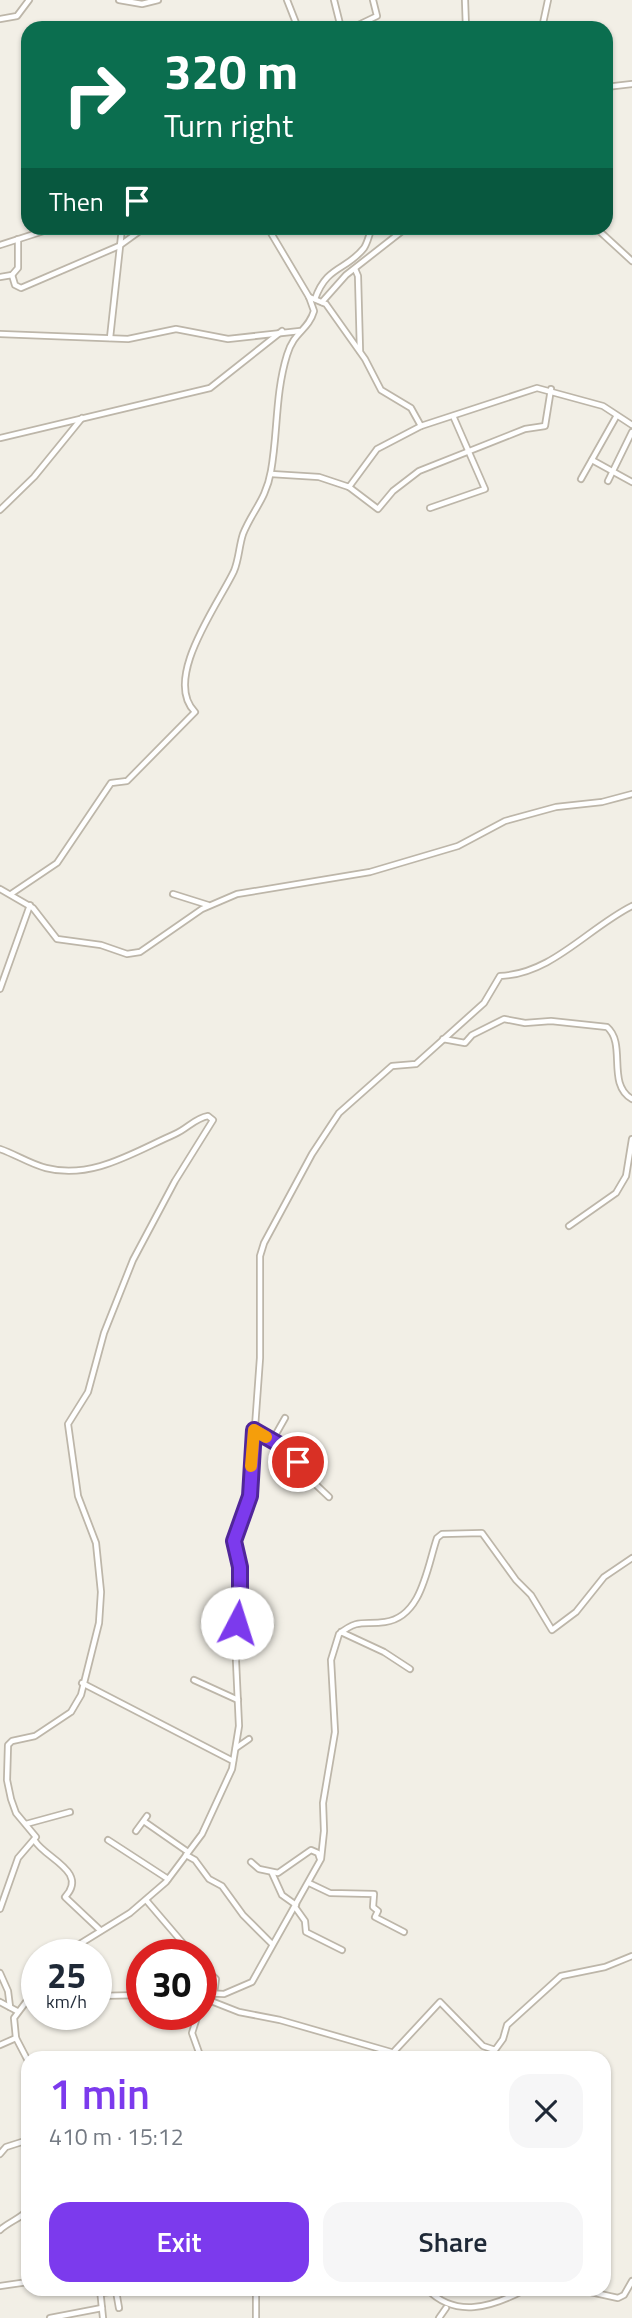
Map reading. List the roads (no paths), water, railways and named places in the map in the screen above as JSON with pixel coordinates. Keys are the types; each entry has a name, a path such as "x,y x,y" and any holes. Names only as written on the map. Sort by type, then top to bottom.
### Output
{"street":[{"path":"0,19 17,16 29,0"},
{"path":"119,0 142,4 158,0"},
{"path":"287,0 295,21"},
{"path":"334,0 339,21"},
{"path":"367,21 377,16 373,0"},
{"path":"465,0 466,21"},
{"path":"544,21 548,0"},
{"path":"613,86 632,85"},
{"path":"0,245 31,235"},
{"path":"110,338 121,235"},
{"path":"12,275 15,285 21,288 119,246 134,235"},
{"path":"11,894 57,863 111,783 127,781 195,712 185,691 194,647 233,573 243,534 263,500 271,474 279,384 293,338 310,323 314,311 312,298 272,235"},
{"path":"312,298 333,270 365,247 369,235"},
{"path":"322,302 355,269 397,235"},
{"path":"604,235 632,261"},
{"path":"0,277 12,275 18,268 18,239"},
{"path":"355,269 359,285 360,351"},
{"path":"312,298 322,302 360,351 381,390 411,408 421,426"},
{"path":"0,334 128,339 176,329 228,339 300,331"},
{"path":"0,438 211,388 282,331"},
{"path":"271,474 319,477 349,487 378,509 393,491 419,471 525,429 545,426 551,389"},
{"path":"349,487 377,449 421,426 454,418 522,391 551,389 603,406 632,425"},
{"path":"0,510 34,477 82,417"},
{"path":"581,479 616,417"},
{"path":"430,508 485,489 454,418"},
{"path":"608,481 632,432"},
{"path":"592,460 632,482"},
{"path":"0,889 30,905 57,939 101,945 127,954 140,952 209,905 246,891 370,872 458,846 505,821 556,807 602,802 632,794"},
{"path":"173,894 209,905"},
{"path":"0,989 30,905"},
{"path":"86,1939 146,1900 168,1879 187,1854 218,1803 233,1761 239,1700 236,1661 241,1595 240,1567 234,1541 250,1496 260,1358 260,1256 264,1243 312,1154 339,1113 392,1066 416,1064 484,1003 500,976 532,969 581,943 632,906"},
{"path":"443,1039 465,1043 477,1032 504,1019 525,1023 551,1021 607,1027 615,1038 620,1087 632,1099"},
{"path":"0,1149 47,1168 77,1172 142,1150 182,1131 200,1117 208,1116 213,1120 174,1181 133,1260 104,1333 88,1392 68,1424 78,1496 96,1543 100,1573 96,1640 82,1683 81,1695 71,1712 35,1735 9,1743 7,1771 13,1807 35,1835 35,1842 46,1855 58,1859 69,1871 71,1886 65,1897 100,1930"},
{"path":"569,1226 615,1193 626,1176 632,1139"},
{"path":"272,1441 285,1418"},
{"path":"254,1430 294,1453 312,1481 329,1497"},
{"path":"217,1994 252,1982 321,1860 323,1803 335,1732 331,1660 341,1632 365,1620 391,1621 412,1607 436,1540 442,1534 476,1532 489,1539 510,1573 531,1595 552,1630 576,1612 604,1577 632,1558"},
{"path":"341,1632 384,1651 410,1669"},
{"path":"194,1680 239,1700"},
{"path":"82,1683 233,1761"},
{"path":"236,1748 249,1739"},
{"path":"0,1765 7,1771"},
{"path":"26,1825 70,1812"},
{"path":"136,1831 146,1819 195,1860 209,1879 222,1886 243,1915 272,1944"},
{"path":"108,1840 168,1879"},
{"path":"0,1909 18,1858 35,1842"},
{"path":"272,1873 285,1870 311,1850 318,1853 321,1860"},
{"path":"251,1862 272,1873 282,1895 296,1906 305,1921 306,1932 342,1950"},
{"path":"309,1882 330,1893 374,1894 373,1907 378,1911 375,1917 404,1932"},
{"path":"146,1900 179,1939"},
{"path":"393,2051 440,2002 483,2046 495,2050 503,2039 507,2025 561,1976 605,1968 632,1956"},
{"path":"0,1973 8,1991 10,2007"},
{"path":"0,2002 17,2011"},
{"path":"217,2003 239,2012 280,2020 388,2051"},
{"path":"21,2007 17,2011 14,2025 16,2038 23,2051"},
{"path":"193,2030 198,2051"},
{"path":"0,2045 16,2038"},
{"path":"0,2154 6,2147 21,2142"},
{"path":"0,2230 9,2222 21,2219"},
{"path":"609,2296 618,2298 624,2295 632,2281"},
{"path":"0,2286 21,2282"},
{"path":"101,2296 103,2318"},
{"path":"117,2296 119,2308"},
{"path":"256,2296 256,2318"},
{"path":"432,2296 446,2308 475,2312 510,2296"},
{"path":"50,2318 102,2308"},
{"path":"439,2318 446,2308"}]}
